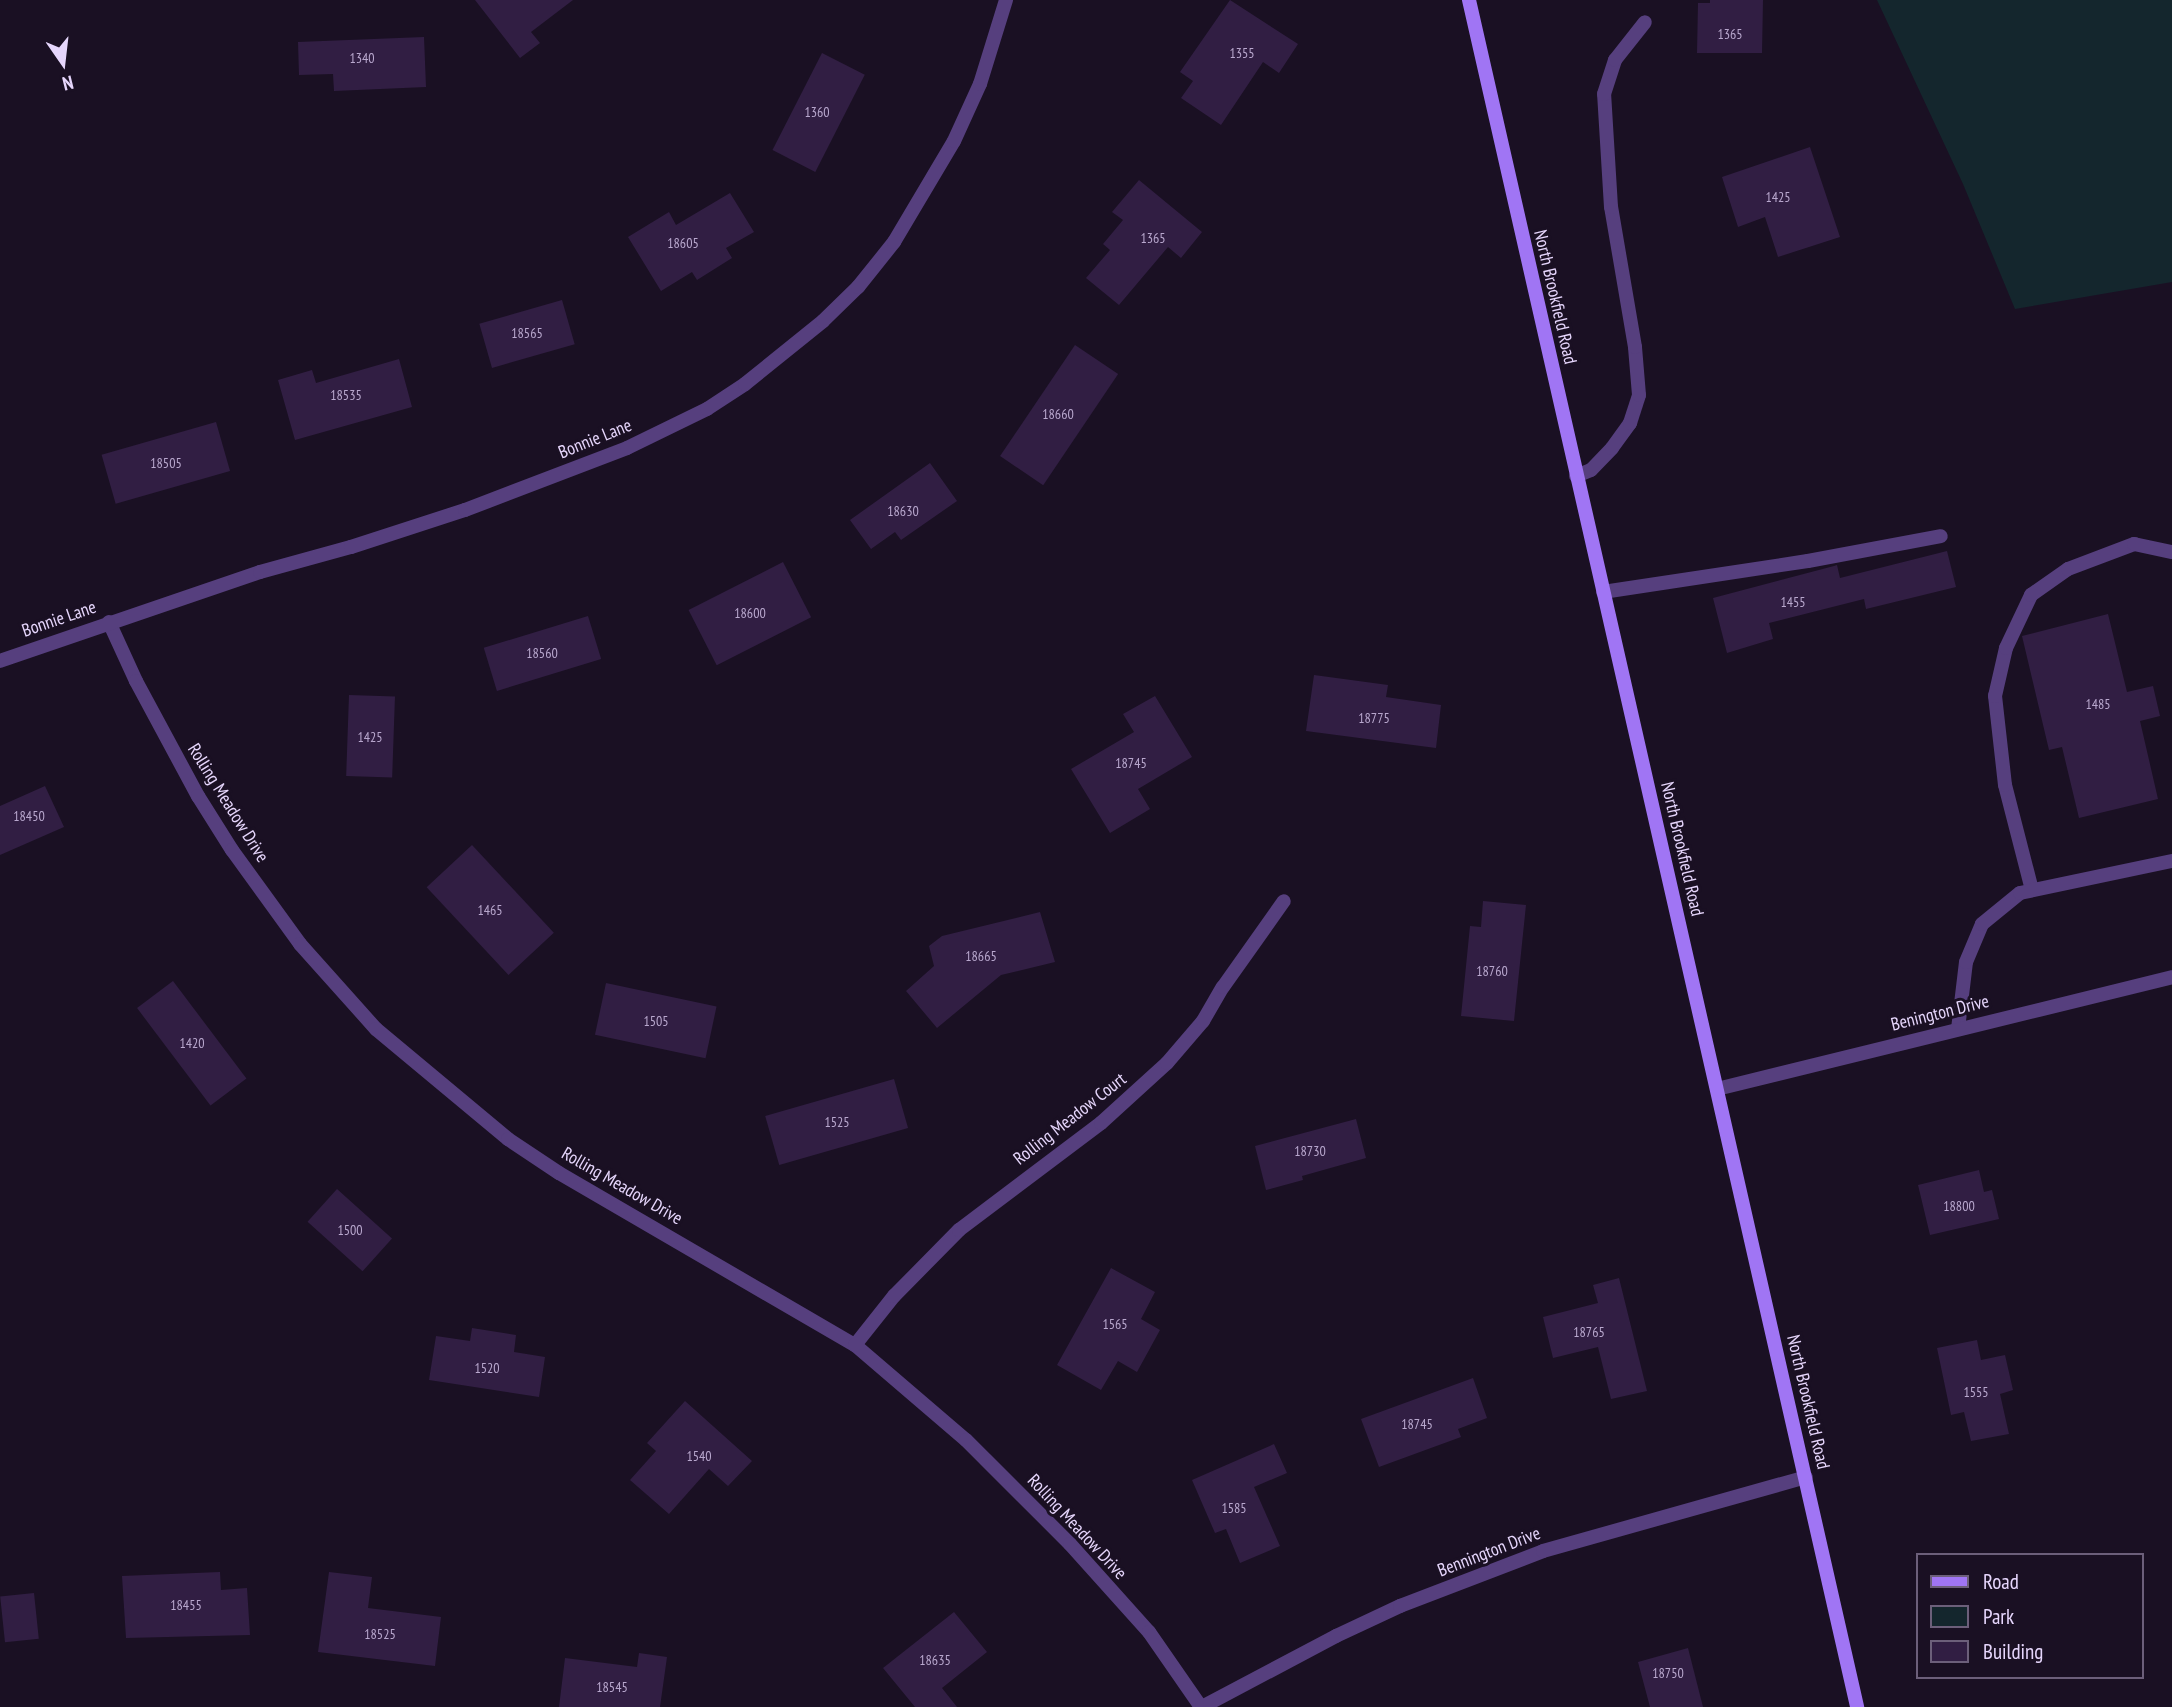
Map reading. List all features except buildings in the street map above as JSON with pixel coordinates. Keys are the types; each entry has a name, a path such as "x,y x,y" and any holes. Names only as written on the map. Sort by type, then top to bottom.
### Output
{"street":[{"name":"Bonnie Lane","path":"0,661 109,622 465,510 627,448 707,409 745,384 823,321 858,287 894,242 954,141 980,84 1006,0"},
{"name":"North Brookfield Road","path":"1469,0 1857,1707"},
{"path":"1576,476 1591,470 1612,448 1630,423 1639,395 1635,347 1611,207 1604,94 1615,60 1645,22"},
{"path":"1603,592 1795,564 1941,536"},
{"path":"2032,890 2005,785 1999,734 1995,696 2006,648 2031,595 2068,569 2134,544 2172,552"},
{"name":"Rolling Meadow Drive","path":"109,622 136,681 198,796 232,849 300,944 376,1029 416,1065 528,1153 855,1345 966,1440 1070,1544 1149,1632 1202,1707"},
{"path":"1958,1029 1966,962 1982,924 2020,893 2172,861"},
{"name":"Rolling Meadow Court","path":"855,1345 903,1287 959,1230 1101,1123 1167,1063 1203,1021 1223,987 1284,901"},
{"name":"Benington Drive","path":"1717,1089 2172,977"},
{"name":"Bennington Drive","path":"1202,1707 1346,1631 1543,1551 1806,1477"}],"green space":[{"path":"1877,0 2172,0 2172,282 2015,309 1963,184"}]}
